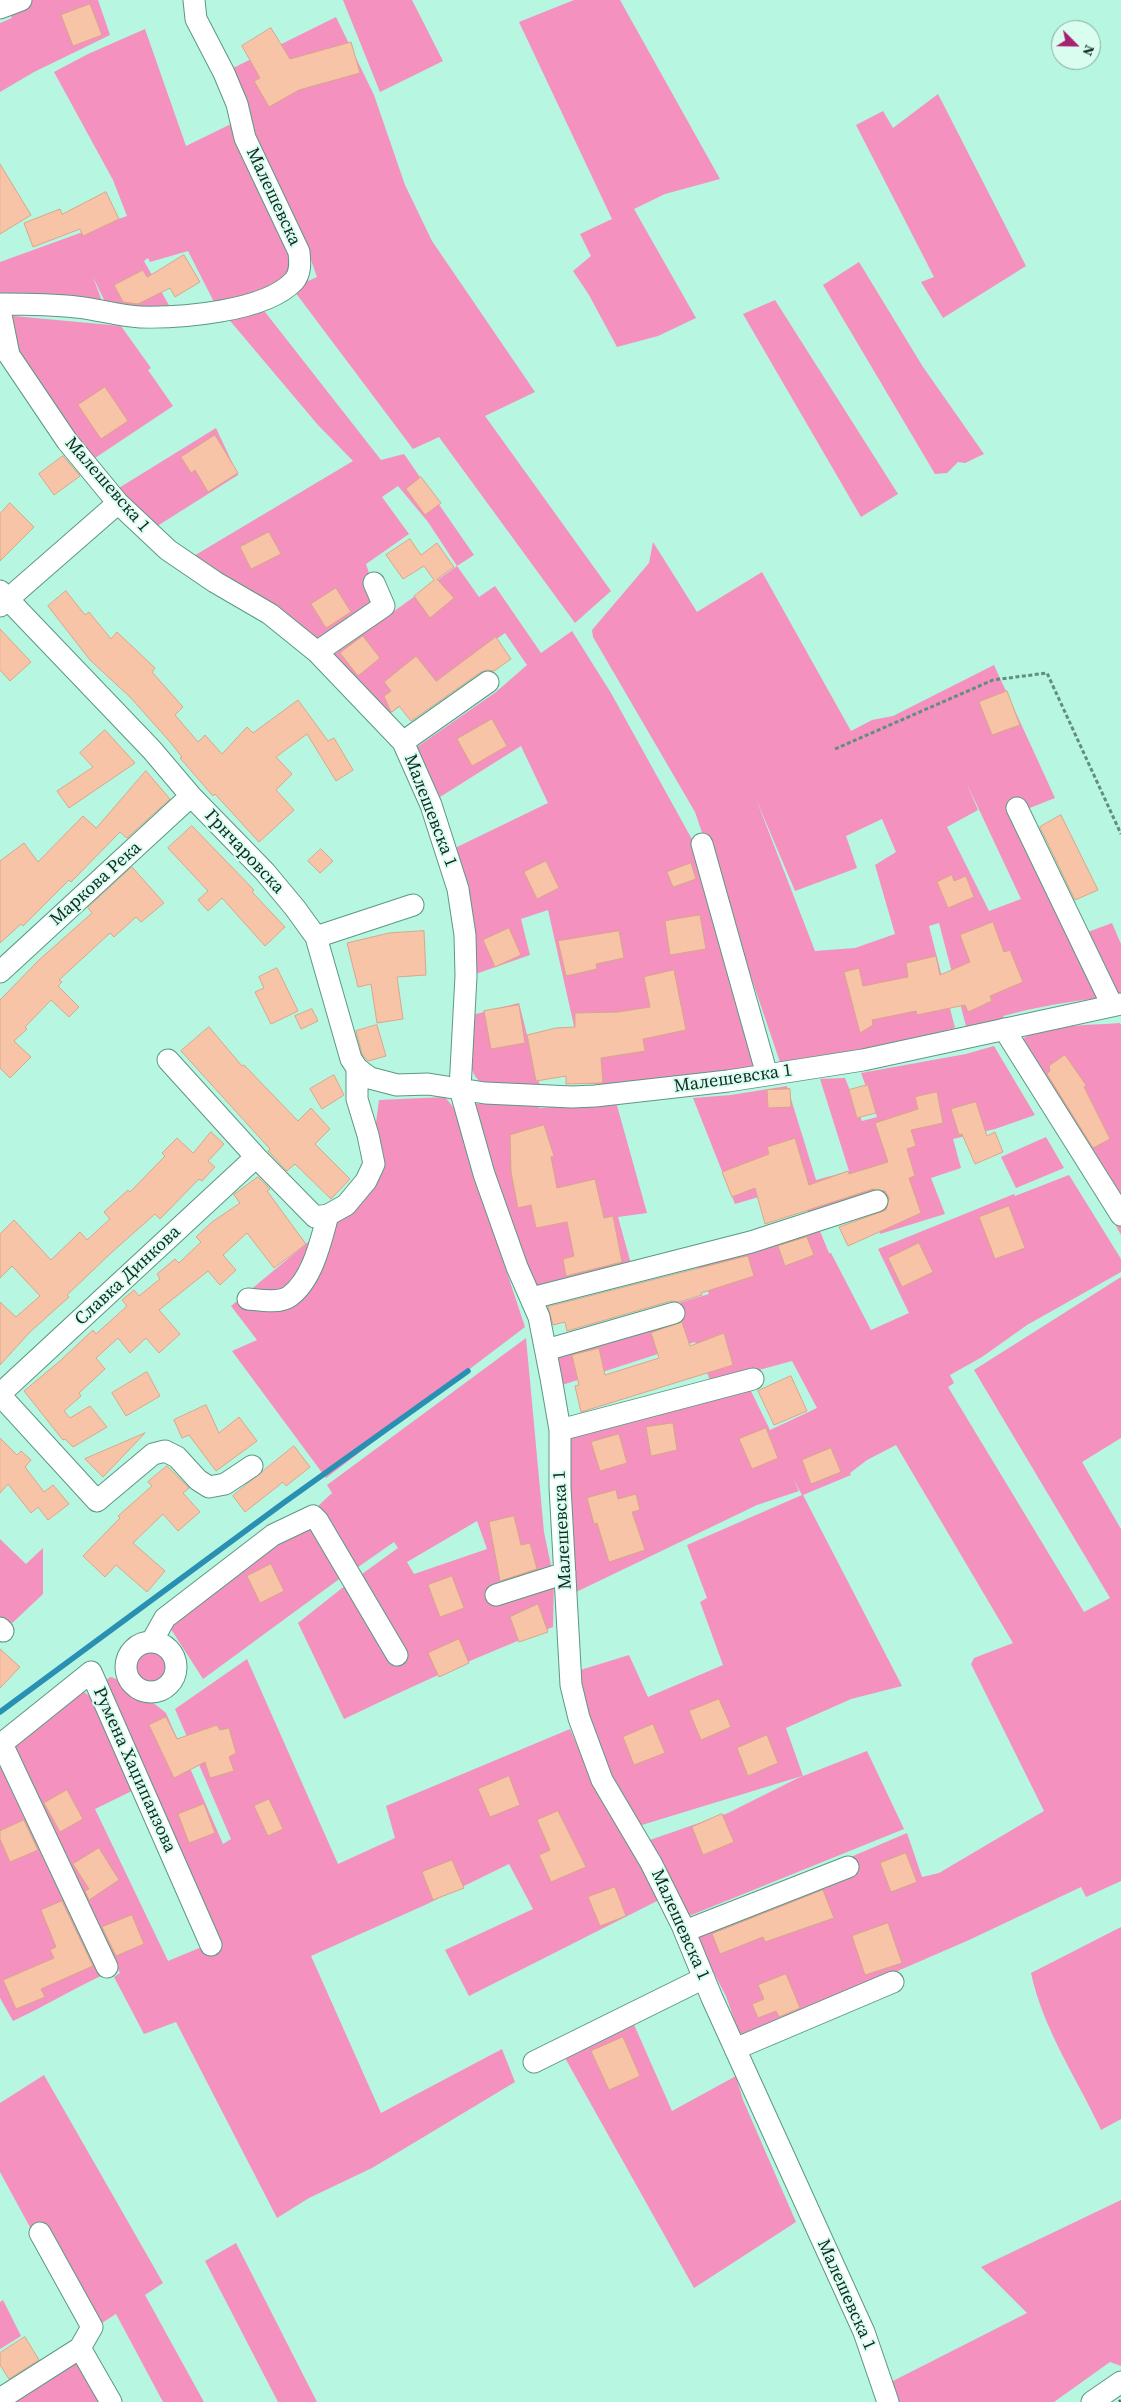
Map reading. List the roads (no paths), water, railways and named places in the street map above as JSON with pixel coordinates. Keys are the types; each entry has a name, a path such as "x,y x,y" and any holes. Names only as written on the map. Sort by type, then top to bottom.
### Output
{"street":[{"path":"0,8 21,0"},
{"name":"Малешевска","path":"0,304 78,307 140,317 175,316 234,309 253,303 293,282 298,273 300,252 245,138 238,104 196,20 194,0"},
{"name":"Малешевска 1","path":"0,310 9,355 67,440 118,503 168,550 215,582 270,614 317,652 403,742 431,806 458,889 465,935 466,976 460,1089 484,1174 517,1267 539,1317 560,1430 560,1487 572,1685 579,1718 602,1780 651,1863 685,1931 735,2049 864,2332 888,2402"},
{"path":"2,599 118,503"},
{"path":"317,652 384,606 374,583"},
{"name":"Грнчаровска","path":"2,599 152,750 191,796 265,872 316,937 334,1004 351,1059 356,1068"},
{"name":"Малешевска 1","path":"403,742 488,682"},
{"name":"Маркова Река","path":"0,972 191,796"},
{"path":"1017,808 1117,1004"},
{"path":"702,844 767,1075"},
{"path":"316,937 413,905"},
{"name":"Малешевска 1","path":"460,1089 485,1093 572,1097 767,1075 863,1060 1117,1004"},
{"path":"1004,1029 1121,1215"},
{"path":"168,1060 256,1157 315,1217 328,1215 346,1205 366,1181 374,1164 368,1135 357,1099 356,1068"},
{"path":"356,1068 370,1078 397,1085 428,1084 460,1089"},
{"name":"Славка Динкова","path":"252,1466 225,1484 209,1487 198,1480 177,1457 165,1451 159,1452 153,1454 97,1501 0,1395 256,1157"},
{"path":"532,1298 751,1242 877,1201"},
{"path":"248,1299 267,1301 290,1296 309,1272 319,1248 328,1215"},
{"path":"546,1350 674,1313"},
{"path":"560,1430 753,1379"},
{"path":"152,1641 165,1618 274,1535 313,1516 318,1521 398,1655"},
{"path":"496,1595 565,1572"},
{"name":"Румена Хаџипанзова","path":"152,1641 160,1643 172,1653 177,1669 170,1685 155,1692 138,1690 132,1684 125,1669 130,1652 143,1642 152,1641"},
{"path":"90,1672 125,1669"},
{"name":"Румена Хаџипанзова","path":"108,1967 1,1745 90,1672 211,1945"},
{"path":"685,1931 848,1867"},
{"path":"534,2062 704,1978"},
{"path":"735,2049 893,1982"},
{"path":"2,2400 80,2348 92,2327 40,2233"},
{"path":"80,2348 111,2402"},
{"path":"1092,2402 1121,2382"}],"waterway":[{"path":"0,1712 282,1504 468,1371"}]}
